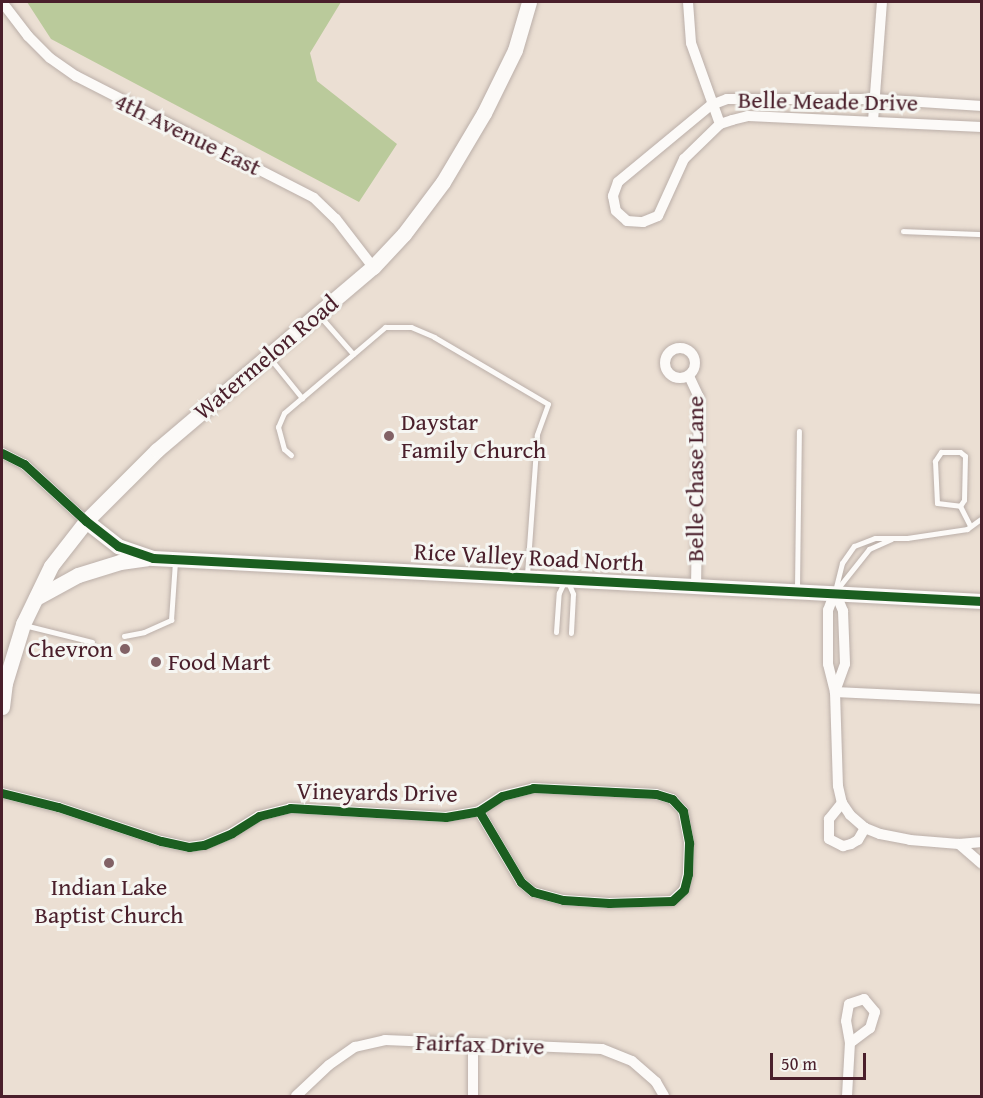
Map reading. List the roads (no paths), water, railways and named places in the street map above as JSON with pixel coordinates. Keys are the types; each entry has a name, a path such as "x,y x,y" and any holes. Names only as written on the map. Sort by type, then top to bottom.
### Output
{"main road":[{"name":"Watermelon Road","path":"2,707 3,683 23,624 51,566 86,521 156,450 373,267 404,234 443,182 468,141 515,50 529,2"},
{"name":"Rice Valley Road North","path":"86,521 118,546 153,558 981,601"},
{"path":"36,598 78,575 103,566 153,558"}],"street":[{"name":"4th Avenue East","path":"2,2 28,36 50,58 76,76 314,198 336,219 373,267"},
{"path":"688,2 691,43 711,105 720,124"},
{"path":"873,121 882,2"},
{"name":"Belle Meade Drive","path":"981,106 874,99 744,97 726,99 711,105 618,183 613,196 616,211 627,221 643,222 658,216 684,159 720,124 748,116 981,127"},
{"name":"Belle Chase Lane","path":"689,376 699,397 696,585"},
{"path":"2,453 24,464 86,521"},
{"path":"835,592 828,610 828,664 835,692 838,786 842,803 850,815 865,828 880,834 910,840 959,844 981,842"},
{"path":"835,592 843,611 844,664 835,692"},
{"path":"835,692 981,699"},
{"path":"533,788 656,794 672,799 683,811 689,843 688,874 684,890 672,901 609,903 563,900 533,892 521,882 479,811 502,796 533,788"},
{"name":"Vineyards Drive","path":"2,793 58,807 161,841 189,847 204,845 223,837 259,816 290,808 446,817 479,811"},
{"path":"842,803 829,819 829,839 843,846 851,844 858,840 865,828"},
{"path":"959,844 981,864"},
{"name":"Fairfax Drive","path":"296,1096 329,1065 355,1047 385,1040 602,1049 632,1061 656,1082 664,1096"},
{"path":"847,1096 850,1043"},
{"path":"473,1044 473,1096"}],"lane":[{"path":"903,231 981,234"},
{"path":"318,314 353,354"},
{"path":"291,455 284,449 278,427 284,413 385,327 411,327 434,337 548,404 537,435 526,576"},
{"path":"268,356 302,398"},
{"path":"797,590 799,431"},
{"path":"941,452 960,452 965,456 964,500 960,506 937,503 934,461 941,452"},
{"path":"960,506 970,526"},
{"path":"835,592 842,563 854,546 875,538 937,535 970,526 981,518"},
{"path":"835,592 868,549 892,538"},
{"path":"124,636 144,632 171,620 175,559"},
{"path":"556,632 559,593 566,578"},
{"path":"566,578 573,594 571,633"},
{"path":"23,624 92,642"}],"place":[{"name":"Daystar Family Church","path":"389,436"},
{"name":"Chevron","path":"125,649"},
{"name":"Food Mart","path":"156,662"},
{"name":"Indian Lake Baptist Church","path":"109,863"}]}
